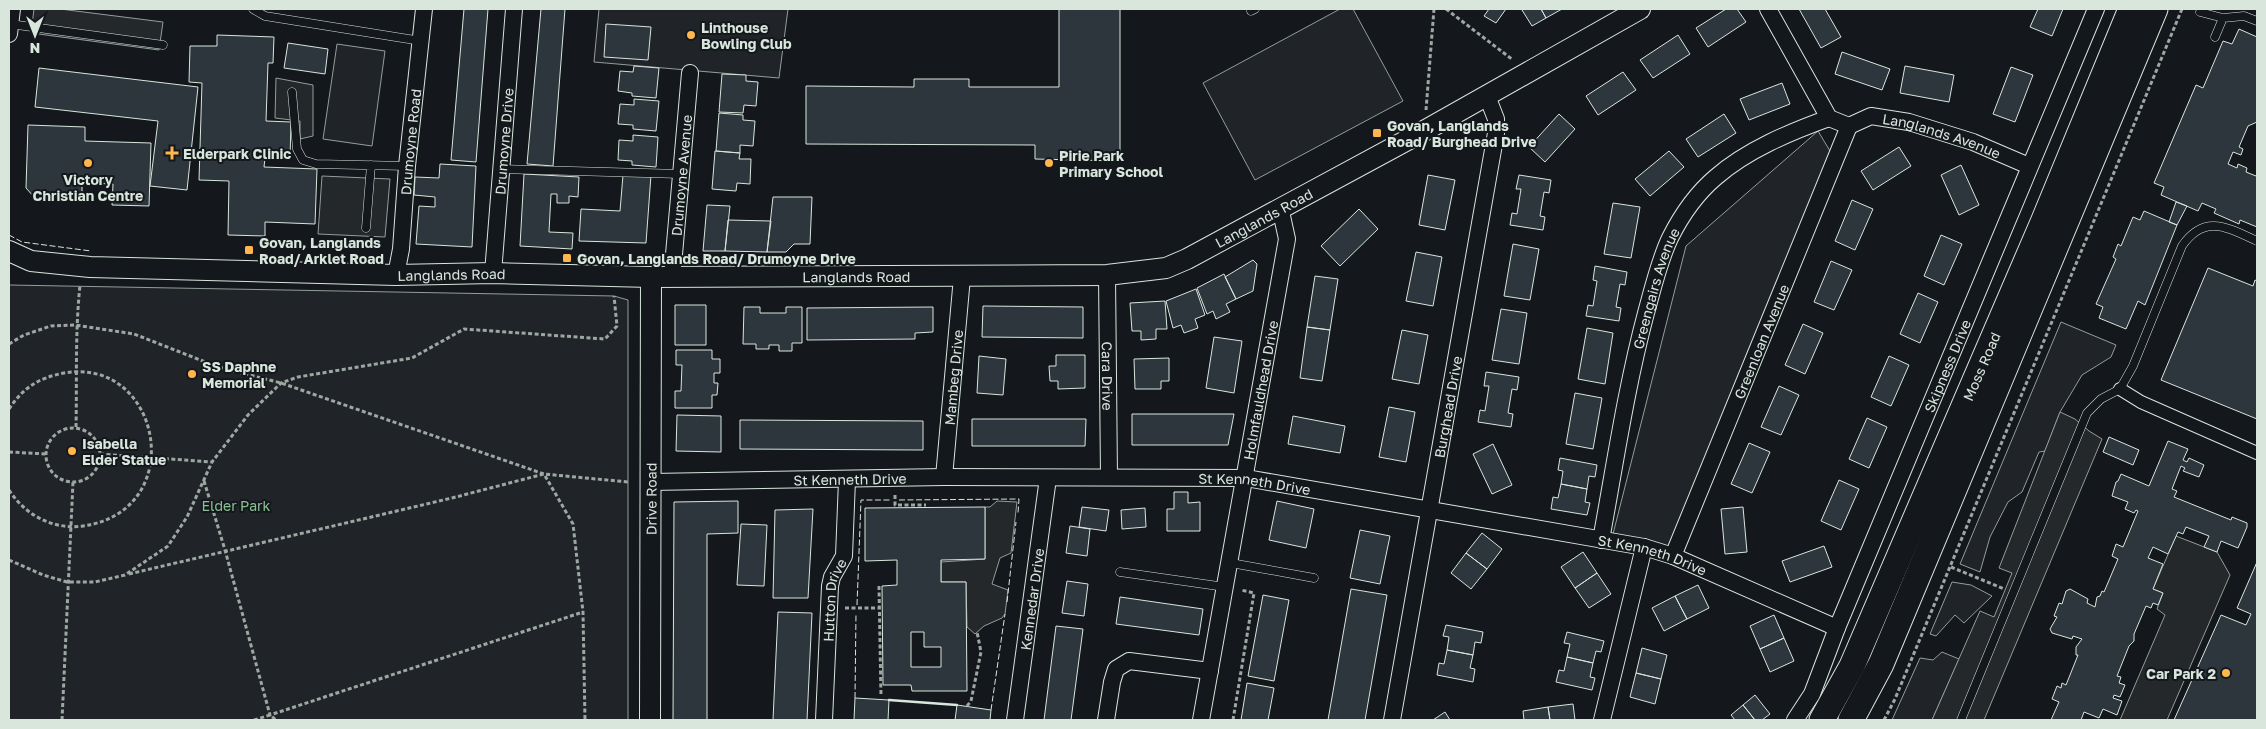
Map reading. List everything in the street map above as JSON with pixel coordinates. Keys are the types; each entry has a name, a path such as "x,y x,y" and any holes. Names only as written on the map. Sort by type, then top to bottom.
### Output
{"main road":[{"path":"2044,220 2112,9"},
{"name":"Moss Road","path":"1822,720 1852,666 2044,220 2131,9"},
{"name":"Moss Road","path":"1852,720 1881,664 2155,9"}],"street":[{"name":"Drumoyne Road","path":"396,275 401,249 407,166 424,9"},
{"name":"Drumoyne Drive","path":"493,273 514,9"},
{"name":"Langlands Road","path":"9,251 31,261 90,267 396,275 493,273 651,277 962,277 1107,275 1166,268 1187,259 1280,207 1424,131 1640,9"},
{"path":"1768,9 1829,118 1849,126"},
{"name":"Skipness Drive","path":"1795,720 1812,694 1837,628 2096,9"},
{"name":"Drumoyne Avenue","path":"672,277 690,73"},
{"name":"Burghead Drive","path":"1392,720 1496,133 1496,119 1487,96"},
{"name":"Langlands Avenue","path":"1849,126 1871,116 1909,122 1973,142 2029,166"},
{"name":"Greengairs Avenue","path":"1601,540 1631,370 1657,276 1670,238 1685,211 1715,178 1761,147 1794,131 1829,118"},
{"name":"Greenloan Avenue","path":"1674,556 1849,126"},
{"name":"Holmfauldhead Drive","path":"1201,720 1231,563 1287,239 1280,207"},
{"name":"Cara Drive","path":"1107,275 1109,477"},
{"name":"Drive Road","path":"650,720 651,277"},
{"name":"Mambeg Drive","path":"944,477 962,277"},
{"path":"2120,389 2141,402 2257,453"},
{"name":"St Kenneth Drive","path":"651,482 944,477 1246,478 1644,547 1674,556 1837,628"},
{"name":"Kennedar Drive","path":"1015,720 1048,478"},
{"name":"Hutton Drive","path":"824,720 829,608 832,577 844,556 847,480"},
{"path":"1602,720 1644,547"},
{"path":"1106,720 1116,669 1129,661 1210,672"}],"lane":[{"path":"253,9 265,16 421,41"},
{"path":"2200,12 2223,18 2244,16 2257,21"},
{"path":"2215,37 2223,18"},
{"path":"10,22 163,45"},
{"path":"292,92 296,149 303,160 316,164 407,166"},
{"path":"366,228 371,165"},
{"path":"501,169 681,174"},
{"path":"1962,720 2087,413 2101,399 2120,389 2133,366 2182,246 2190,235 2198,229 2212,225 2226,227 2257,241"},
{"path":"1231,563 1314,578"},
{"path":"1120,572 1226,587"}],"path":[{"path":"1424,131 1434,9"},
{"path":"1446,9 1528,72"},
{"path":"1884,720 1895,699 1951,568 2182,9"},
{"path":"76,428 77,371 75,325 80,285"},
{"path":"125,575 168,546 187,517 212,462 248,415 282,383 298,377 412,358 464,329 605,339 617,326 614,296"},
{"path":"9,344 24,335 51,326 75,325 134,334 218,367 282,383 544,474 628,482"},
{"path":"9,409 19,394 46,376 77,371 108,378 134,398 149,425 153,457 145,485 126,509 100,524 70,528 42,521 18,504 9,490"},
{"path":"76,428 88,432 97,441 100,454 97,468 87,478 73,482 59,478 49,468 46,454 50,440 61,430 76,428"},
{"path":"9,452 46,454"},
{"path":"100,454 212,462"},
{"path":"9,560 43,575 67,582 95,582 452,498 544,474"},
{"path":"544,474 573,524 583,612 585,720"},
{"path":"895,479 895,505 926,505"},
{"path":"204,480 226,550 270,714 276,720"},
{"path":"62,720 73,482"},
{"path":"1951,568 2013,593"},
{"path":"879,586 881,696"},
{"path":"1226,587 1254,593 1233,720"},
{"path":"829,608 879,608"},
{"path":"254,720 583,612"},
{"path":"967,706 971,701 981,652 977,632"}],"green space":[{"name":"Linthouse Bowling Club","path":"599,9 788,9 779,78 594,62"},
{"path":"1340,9 1353,9 1403,101 1255,180 1203,83"},
{"path":"337,44 385,51 372,146 323,139"},
{"path":"1818,131 1830,151 1672,548 1613,534 1686,246"},
{"name":"Elder Park","path":"9,285 614,296 628,300 628,720 9,720"},
{"path":"2061,322 2116,345 2111,357 2082,375 2060,412 2045,451 2039,452 2022,492 2008,502 1990,537 1980,572 1960,564"},
{"path":"1952,582 1971,585 1992,596 1964,623 1955,615 1936,636 1930,634"},
{"path":"1942,652 1959,659 1932,720 1892,720 1920,658 1933,660"}],"shaded area":[{"path":"34,9 60,9 163,22 159,50 31,33"},
{"path":"276,78 313,85 313,136 300,139 300,121 275,118"},
{"path":"322,176 390,179 385,237 318,234"},
{"path":"2060,412 2075,419 2102,439 1984,720 1932,720 1980,611 1994,617 2012,573 1999,568"},
{"path":"997,501 1017,502 1011,553 1000,558 992,584 1008,590 1005,614 1002,618 984,626 975,634 967,627 966,582 941,582 941,562 985,559 985,507 990,507"},
{"path":"2176,536 2217,552 2230,575 2167,720 2120,720 2165,615 2157,609 2163,593 2153,589"}],"building":[{"path":"464,9 488,9 476,162 451,160"},
{"path":"541,9 565,9 553,166 527,164"},
{"path":"1059,9 1120,9 1120,161 1035,159 1035,145 806,144 806,86 914,87 914,79 969,79 969,87 1059,87"},
{"path":"1489,9 1506,9 1496,23 1484,16"},
{"path":"1541,9 1546,18 1532,26 1522,10"},
{"path":"1541,9 1562,9 1546,18"},
{"path":"1726,9 1737,9 1746,22 1708,47 1696,28"},
{"path":"1799,9 1825,9 1841,37 1821,48"},
{"path":"2038,9 2063,9 2052,36 2030,27"},
{"path":"606,24 651,27 648,60 604,57"},
{"path":"2239,29 2257,37 2257,122 2248,126 2239,147 2243,149 2241,155 2233,152 2228,164 2237,168 2238,164 2247,168 2246,172 2256,176 2257,174 2257,227 2240,220 2239,224 2214,213 2216,209 2202,203 2198,211 2161,195 2164,187 2154,183 2196,85 2203,88 2223,41 2232,44"},
{"path":"217,35 274,37 273,63 268,63 266,121 291,122 290,159 265,158 264,167 317,169 315,224 265,222 265,236 228,235 229,181 199,180 202,83 189,82 190,46 217,46"},
{"path":"1678,35 1690,54 1653,78 1640,60"},
{"path":"288,43 328,49 325,74 284,68"},
{"path":"1842,52 1890,69 1882,90 1835,74"},
{"path":"634,66 659,68 656,98 632,96 632,93 618,91 620,71 633,72"},
{"path":"1905,66 1954,75 1949,102 1900,93"},
{"path":"2011,67 2033,75 2015,122 1993,114"},
{"name":"Elderpark Clinic","path":"39,68 198,87 187,190 150,186 158,121 35,107"},
{"path":"1623,72 1636,90 1598,115 1586,96"},
{"path":"722,74 746,75 746,81 758,82 756,106 744,105 743,113 719,112"},
{"path":"1782,83 1790,104 1749,120 1740,99"},
{"path":"634,99 659,101 656,131 633,129 633,125 618,124 620,104 634,105"},
{"path":"719,113 743,115 743,120 755,121 753,146 740,145 740,153 716,151"},
{"path":"1559,114 1575,129 1545,162 1529,147"},
{"path":"1724,114 1736,133 1698,157 1686,139"},
{"name":"Victory Christian Centre","path":"28,125 85,127 85,141 151,143 149,206 112,205 113,184 82,183 82,198 34,197 26,188"},
{"path":"633,135 658,137 656,167 632,165 632,161 618,160 619,140 633,141"},
{"path":"1899,147 1911,166 1873,190 1861,171"},
{"path":"715,151 740,153 739,159 751,159 750,184 737,183 736,191 712,189"},
{"path":"1669,151 1684,167 1650,196 1635,179"},
{"path":"440,164 476,166 472,247 416,244 419,206 435,207 435,197 414,195 415,177 439,178"},
{"path":"1961,165 1979,205 1959,215 1941,175"},
{"path":"524,174 579,177 578,197 569,196 569,203 557,203 557,194 551,194 549,232 573,233 572,249 520,246"},
{"path":"623,175 651,175 646,243 579,241 581,209 620,211"},
{"path":"1428,175 1455,180 1445,230 1419,225"},
{"path":"1519,175 1551,180 1549,193 1544,192 1540,216 1545,217 1543,230 1510,225 1512,213 1517,214 1521,189 1516,189"},
{"path":"773,197 812,197 810,244 794,244 786,252 767,252"},
{"path":"1852,200 1873,209 1855,250 1835,241"},
{"path":"2176,202 2187,206 2177,225 2169,222"},
{"path":"1613,203 1640,207 1631,258 1604,254"},
{"path":"707,205 730,206 725,251 703,251"},
{"path":"1359,209 1378,229 1340,266 1321,246"},
{"path":"2144,211 2177,225 2145,305 2138,301 2126,329 2099,318 2103,307 2096,304 2116,259 2113,257 2118,244 2121,246 2133,217 2140,220"},
{"path":"728,220 771,221 767,252 725,251"},
{"path":"1941,235 1962,244 1944,285 1924,276"},
{"path":"1513,244 1539,249 1530,300 1504,296"},
{"path":"1416,252 1442,257 1433,306 1406,301"},
{"path":"1253,260 1257,264 1253,291 1236,299 1225,277"},
{"path":"1831,261 1852,270 1834,310 1814,302"},
{"path":"1595,266 1627,272 1625,285 1620,284 1616,307 1621,308 1619,321 1586,316 1588,305 1593,306 1597,281 1593,280"},
{"path":"2208,268 2253,286 2255,280 2257,281 2257,419 2161,380"},
{"path":"1224,274 1236,299 1226,304 1230,312 1216,319 1213,311 1207,314 1197,288"},
{"path":"1315,276 1338,279 1330,330 1307,327"},
{"path":"1196,289 1205,315 1195,319 1198,328 1184,333 1181,325 1173,328 1166,301"},
{"path":"1918,293 1938,302 1920,343 1900,334"},
{"path":"1165,301 1167,329 1156,329 1156,339 1141,340 1141,331 1132,331 1130,303"},
{"path":"675,305 706,305 706,345 675,345"},
{"path":"983,306 1083,307 1083,338 982,337"},
{"path":"744,307 760,307 760,313 786,313 786,307 802,307 802,343 792,343 792,351 779,351 779,345 769,345 769,349 756,349 756,344 743,344"},
{"path":"933,307 933,332 915,333 915,339 807,340 807,308"},
{"path":"1501,309 1527,313 1519,364 1492,360"},
{"path":"1803,324 1823,333 1805,374 1785,365"},
{"path":"1307,327 1330,330 1322,381 1300,378"},
{"path":"1587,328 1613,333 1605,384 1578,379"},
{"path":"1402,330 1428,335 1419,384 1392,379"},
{"path":"1214,337 1242,341 1234,393 1206,388"},
{"path":"676,350 712,350 712,359 720,359 720,373 714,373 714,383 718,383 717,395 712,395 712,408 675,408 675,391 681,391 682,365 676,365"},
{"path":"1056,355 1085,355 1085,388 1058,389 1058,381 1050,381 1049,366 1056,366"},
{"path":"979,356 1006,359 1003,395 977,393"},
{"path":"1889,356 1909,365 1891,406 1871,397"},
{"path":"1169,358 1169,381 1161,381 1161,389 1135,389 1134,359"},
{"path":"1486,372 1519,377 1517,390 1512,389 1508,413 1513,414 1511,427 1478,422 1480,410 1485,411 1489,386 1484,386"},
{"path":"1779,386 1799,395 1781,435 1761,427"},
{"path":"1575,393 1602,398 1593,449 1566,444"},
{"path":"1389,407 1415,412 1406,462 1379,457"},
{"path":"1132,414 1234,414 1228,445 1132,445"},
{"path":"677,415 721,416 721,452 676,451"},
{"path":"1293,416 1345,426 1340,453 1288,444"},
{"path":"1867,418 1887,427 1869,468 1849,459"},
{"path":"972,419 1086,419 1085,446 972,446"},
{"path":"740,420 923,421 923,450 740,449"},
{"path":"2109,437 2139,450 2133,465 2103,452"},
{"path":"2168,441 2188,449 2183,460 2187,462 2189,458 2204,465 2199,477 2183,471 2185,468 2181,466 2172,489 2177,491 2174,497 2231,520 2232,517 2247,523 2247,527 2238,548 2221,541 2217,552 2204,547 2209,536 2186,527 2183,534 2178,532 2168,554 2153,547 2148,558 2163,564 2153,589 2163,593 2158,605 2153,603 2151,608 2146,606 2134,634 2134,641 2129,646 2117,676 2121,677 2119,683 2125,685 2120,697 2114,695 2113,698 2122,701 2117,715 2103,709 2099,718 2084,712 2081,720 2051,720 2059,702 2052,699 2057,686 2061,688 2062,683 2066,685 2078,655 2076,655 2076,647 2082,639 2073,636 2072,639 2052,633 2050,629 2057,617 2054,616 2059,603 2062,604 2066,591 2070,589 2088,599 2087,603 2095,607 2097,597 2100,596 2102,591 2104,592 2118,559 2112,556 2116,544 2123,547 2138,511 2136,510 2134,513 2125,509 2128,502 2112,496 2116,482 2121,474 2149,486"},
{"path":"1749,443 1770,452 1752,493 1731,484"},
{"path":"1493,444 1512,485 1492,494 1473,454"},
{"path":"1560,458 1597,465 1595,477 1589,476 1587,489 1561,484 1563,471 1558,470"},
{"path":"1839,480 1859,489 1841,530 1821,521"},
{"path":"1561,484 1587,489 1585,502 1590,503 1587,515 1551,509 1553,497 1558,498"},
{"path":"1174,492 1188,492 1188,503 1200,502 1200,531 1167,531 1167,509 1174,509"},
{"path":"738,501 738,533 707,534 707,720 673,720 674,502"},
{"path":"1277,501 1314,509 1306,548 1269,540"},
{"path":"985,507 985,559 941,560 941,582 966,582 967,691 912,691 911,685 883,685 882,586 897,585 897,560 865,561 865,508","holes":["911,632 924,632 924,647 941,647 941,667 911,667"]},
{"path":"1082,507 1109,510 1106,531 1079,527"},
{"path":"1743,507 1747,552 1725,554 1721,509"},
{"path":"1145,508 1146,527 1122,529 1121,510"},
{"path":"813,509 808,598 773,598 775,510"},
{"path":"741,524 767,525 764,586 737,585"},
{"path":"1070,526 1090,529 1087,556 1066,553"},
{"path":"1360,530 1390,536 1380,584 1350,578"},
{"path":"1482,533 1502,549 1487,569 1466,553"},
{"path":"1824,546 1832,567 1790,582 1782,561"},
{"path":"1583,552 1597,573 1575,588 1561,567"},
{"path":"1466,553 1487,569 1471,589 1451,573"},
{"name":"Car Park 2","path":"2257,562 2257,720 2174,720 2221,615 2246,625 2251,614 2237,608"},
{"path":"1597,573 1611,594 1589,608 1575,588"},
{"path":"1067,581 1088,584 1084,616 1062,613"},
{"path":"1698,585 1709,608 1687,619 1675,596"},
{"path":"1351,589 1387,595 1365,720 1328,720"},
{"path":"1263,595 1289,600 1274,681 1248,676"},
{"path":"1675,596 1687,619 1664,631 1652,608"},
{"path":"1120,597 1203,609 1199,635 1116,624"},
{"path":"778,612 812,613 807,720 773,720"},
{"path":"1774,615 1784,638 1760,649 1750,626"},
{"path":"1446,625 1483,632 1481,643 1475,642 1473,655 1447,650 1449,637 1443,636"},
{"path":"1056,626 1083,629 1071,720 1044,720"},
{"path":"1567,632 1604,641 1601,652 1596,651 1593,663 1567,657 1570,644 1564,643"},
{"path":"1784,638 1794,661 1770,672 1760,649"},
{"path":"1642,648 1667,655 1661,679 1636,673"},
{"path":"1447,650 1473,655 1470,668 1475,669 1473,682 1437,675 1439,663 1444,664"},
{"path":"1567,657 1593,663 1590,677 1595,678 1592,690 1556,682 1559,670 1564,671"},
{"path":"1636,673 1661,679 1655,704 1630,697"},
{"path":"1247,683 1274,688 1268,720 1241,720"},
{"path":"1755,695 1770,714 1762,720 1755,720 1743,705"},
{"path":"855,698 889,700 888,720 854,720"},
{"path":"1573,704 1575,720 1550,720 1548,707"},
{"path":"957,705 991,710 990,720 955,720"},
{"path":"1743,705 1755,720 1735,720 1731,715"},
{"path":"1548,707 1550,720 1524,720 1523,711"},
{"path":"1445,712 1450,720 1433,720"}],"fence":[{"path":"9,235 22,242 91,251"},
{"path":"899,500 1019,499 1018,513"},
{"path":"857,605 861,500 892,500"},
{"path":"1007,602 1016,522"},
{"path":"855,698 856,613"},
{"path":"991,710 1005,614"}],"wall":[{"path":"889,700 957,705"}],"place":[{"name":"Linthouse Bowling Club","path":"691,35"},
{"name":"Govan, Langlands Road/ Burghead Drive","path":"1377,133"},
{"name":"Elderpark Clinic","path":"172,153"},
{"name":"Victory Christian Centre","path":"88,163"},
{"name":"Pirie Park Primary School","path":"1049,163"},
{"name":"Govan, Langlands Road/ Arklet Road","path":"249,250"},
{"name":"Govan, Langlands Road/ Drumoyne Drive","path":"567,258"},
{"name":"SS Daphne Memorial","path":"192,374"},
{"name":"Isabella Elder Statue","path":"72,451"},
{"name":"Car Park 2","path":"2226,673"}]}
